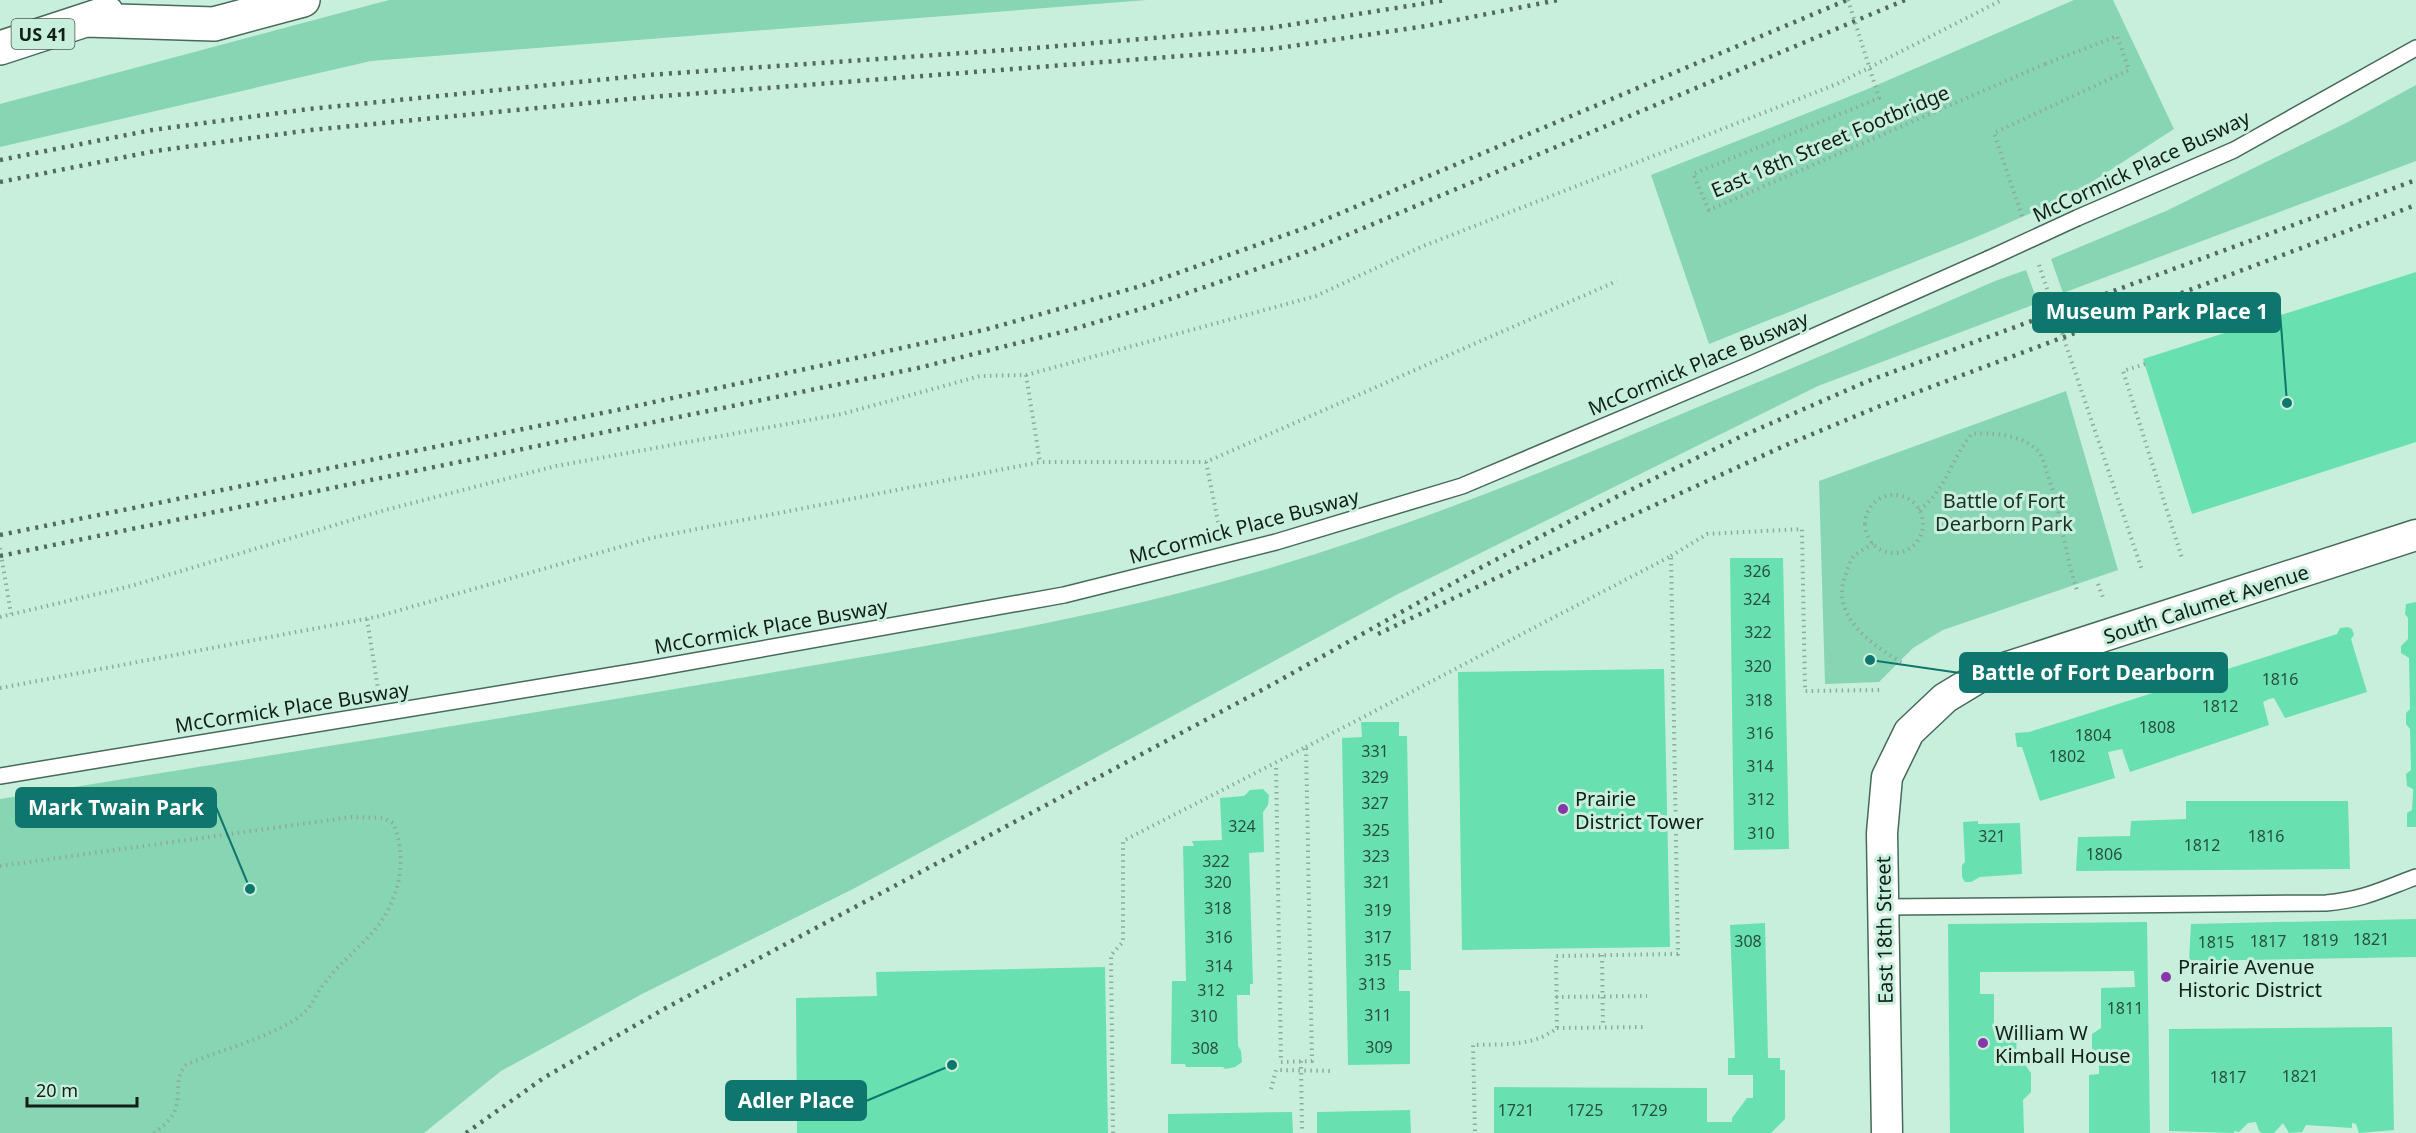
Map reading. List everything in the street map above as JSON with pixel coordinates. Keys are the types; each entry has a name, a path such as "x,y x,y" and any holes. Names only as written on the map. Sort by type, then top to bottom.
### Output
{"highway":[{"name":"US 41","path":"0,48 148,0"},
{"path":"86,20 214,24 303,0"}],"street":[{"name":"South Calumet Avenue","path":"1909,732 1945,698 1983,675 2416,535"},
{"name":"East 18th Street","path":"1887,1133 1882,833 1887,777 1909,732"}],"lane":[{"name":"McCormick Place Busway","path":"0,776 644,670 1065,595 1276,542 1462,486 1749,365 2234,150 2416,48"},
{"path":"1883,907 2326,903 2353,901 2377,894 2416,877"}],"path":[{"name":"East 18th Street Footbridge","path":"1848,0 1879,98 1693,174 1709,210 2045,64 2117,36 2129,70 1994,133 2024,223"},
{"path":"0,617 131,586 386,510 556,466 842,414 980,376 1026,375 1316,296 1421,247 1837,84 2002,0"},
{"path":"2036,256 2142,570"},
{"path":"0,688 367,619 651,538 1040,462 1206,462 1617,281"},
{"path":"2145,364 2123,371 2182,558"},
{"path":"1026,375 1040,462"},
{"path":"1919,510 1937,495 1963,445 1972,434 2000,434 2031,445 2040,452 2056,498 2068,561 2077,590"},
{"path":"1206,462 1226,555"},
{"path":"1899,495 1907,498 1919,510 1922,526 1920,534 1911,547 1903,551 1887,552 1873,543 1865,528 1865,519 1874,503 1881,498 1899,495"},
{"path":"1113,1133 1110,955 1123,942 1123,841 1276,764 1671,556 1707,534 1802,530 1805,691 1883,690"},
{"path":"1873,543 1852,558 1842,583 1840,598 1845,614 1868,639 1904,664"},
{"path":"0,548 10,614"},
{"path":"1557,1028 1556,956 1678,954 1671,556"},
{"path":"367,619 381,714"},
{"path":"1276,764 1281,1062 1312,1061 1306,747"},
{"path":"0,866 369,816 384,818 393,823 399,843 400,873 389,908 378,925 324,983 310,1009 286,1025 186,1065 180,1071 177,1081 177,1104 173,1115 154,1133"},
{"path":"1602,955 1603,1027"},
{"path":"1556,997 1647,996"},
{"path":"1475,1133 1473,1045 1530,1042 1547,1036 1557,1028 1646,1027"},
{"path":"1301,1061 1302,1133"},
{"path":"1271,1089 1276,1070 1333,1071"}],"green space":[{"path":"389,0 1147,0 371,61 0,147 0,104"},
{"path":"2074,0 2113,0 2174,129 2070,196 1979,236 1709,344 1651,175 1863,91"},
{"path":"2416,85 2416,161 2063,293 2051,259 2166,211 2348,122"},
{"path":"2026,270 2038,303 1818,386 1398,594 853,889 642,994 501,1071 424,1133 0,1133 0,799 871,656 1067,619 1196,589 1316,554 1427,516 1590,452"},
{"name":"Battle of Fort Dearborn Park","path":"2066,391 2118,570 1943,630 1913,648 1879,682 1825,684 1819,481"}],"building":[{"path":"2416,272 2416,442 2192,514 2143,359"},
{"path":"1730,558 1783,558 1789,849 1734,850"},
{"path":"2416,602 2416,827 2407,827 2407,813 2412,810 2413,794 2413,789 2407,786 2406,774 2411,770 2410,729 2406,724 2406,713 2410,709 2409,658 2401,653 2401,646 2408,639 2406,604"},
{"path":"2340,628 2352,629 2354,635 2351,639 2367,692 2285,718 2274,698 2269,699 2263,702 2269,725 2130,772 2122,749 2108,752 2115,778 2040,801 2022,747 2017,747 2015,733 2029,732 2071,719 2337,634"},
{"name":"Prairie District Tower","path":"1664,669 1670,947 1462,950 1458,672"},
{"path":"1361,722 1399,722 1399,736 1407,736 1411,970 1399,970 1399,991 1410,991 1410,1064 1348,1065 1342,738 1362,737"},
{"path":"1263,789 1269,795 1268,805 1263,812 1264,852 1249,853 1253,984 1250,984 1250,995 1237,995 1238,1046 1242,1062 1235,1067 1225,1069 1223,1067 1186,1067 1185,1064 1171,1064 1172,981 1186,981 1183,846 1194,846 1192,841 1222,840 1220,798 1244,796 1250,790"},
{"path":"2186,801 2348,801 2350,869 2076,871 2078,837 2130,836 2131,821 2186,819"},
{"path":"1978,821 1978,824 2020,823 2022,874 1980,877 1971,882 1965,882 1962,877 1962,865 1965,862 1963,822"},
{"path":"2416,919 2416,957 2189,961 2191,924"},
{"path":"2147,922 2150,1133 2089,1133 2089,1075 2099,1074 2099,1062 2092,1057 2092,1034 2101,1028 2101,988 2135,987 2134,971 1980,972 1980,994 1994,994 1994,1025 2017,1025 2016,1061 2023,1062 2031,1073 2031,1092 2023,1100 2024,1133 1950,1133 1948,924"},
{"path":"1765,923 1768,1058 1780,1058 1780,1070 1785,1070 1785,1119 1771,1133 1494,1133 1494,1087 1707,1088 1707,1122 1732,1122 1732,1118 1747,1098 1753,1098 1753,1075 1728,1075 1728,1058 1735,1058 1730,925"},
{"path":"1105,967 1108,1133 797,1133 796,998 877,996 876,972"},
{"path":"2392,1027 2394,1130 2359,1133 2356,1124 2352,1123 2352,1128 2306,1125 2302,1132 2289,1133 2283,1123 2274,1133 2262,1133 2256,1122 2248,1123 2239,1132 2234,1131 2234,1133 2169,1131 2169,1029"},
{"path":"1410,1110 1411,1133 1317,1133 1317,1112"},
{"path":"1292,1112 1293,1133 1168,1133 1168,1114"}],"railway":[{"path":"0,160 152,130 309,109 648,75 1035,48 1270,28 1446,0"},
{"path":"0,182 155,151 311,130 650,97 1272,49 1426,26 1558,0"},
{"path":"0,535 622,409 984,330 1141,286 1305,228 1847,0"},
{"path":"0,556 918,368 1070,330 1144,308 1309,251 1905,0"},
{"path":"466,1133 545,1077 664,1009 1273,684 1482,567 1620,495 1742,436 1868,381 2416,180"},
{"path":"1378,634 1786,445 1880,406 2416,205"}],"place":[{"name":"Museum Park Place 1","path":"2287,403"},
{"name":"Battle of Fort Dearborn","path":"1870,660"},
{"name":"Prairie District Tower","path":"1563,809"},
{"name":"Mark Twain Park","path":"250,889"},
{"name":"Prairie Avenue Historic District","path":"2166,977"},
{"name":"William W Kimball House","path":"1983,1043"},
{"name":"Adler Place","path":"952,1065"}]}
